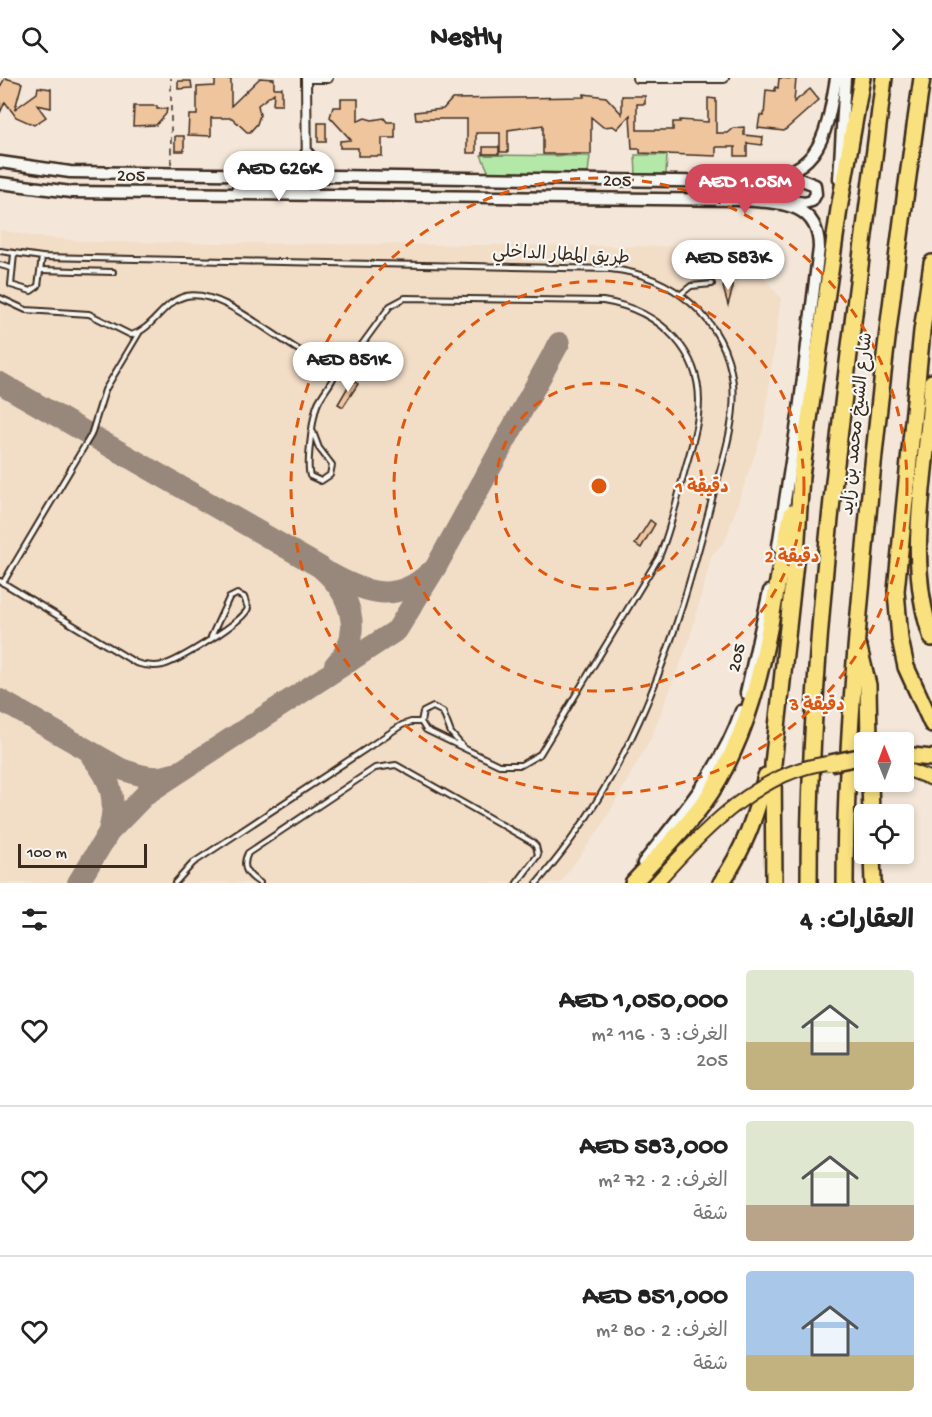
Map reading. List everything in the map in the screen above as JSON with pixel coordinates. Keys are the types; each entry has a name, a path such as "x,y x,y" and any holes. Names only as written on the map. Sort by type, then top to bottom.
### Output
{"highway":[{"path":"774,883 771,813 775,735 796,554 801,476 839,209 862,78"},
{"name":"شارع الشيخ محمد بن زايد","path":"809,883 813,742 824,568 884,78"},
{"name":"شارع الشيخ محمد بن زايد","path":"845,883 846,773 856,643 885,351 922,78"},
{"path":"932,263 922,331 896,591 900,639 906,668 932,724"},
{"path":"930,634 921,588 919,541 932,382"},
{"path":"631,883 703,804 731,757 743,730 763,665 785,544 801,476"},
{"path":"856,643 862,655 868,685 869,732"},
{"path":"721,883 736,862 750,832 775,735"},
{"path":"914,756 932,758"},
{"path":"830,763 854,758"},
{"path":"872,864 873,883"}],"main road":[{"path":"656,883 700,833 738,802 784,778 830,763 854,763"},
{"path":"914,772 932,779"}],"street":[{"path":"217,194 244,188 303,187 307,177 306,78 328,78"},
{"path":"637,78 724,78"},
{"name":"205","path":"0,162 61,171 171,174 742,182 781,177 798,168 812,156 826,131 836,78"},
{"path":"839,209 839,169 845,78"},
{"path":"285,177 297,167 307,153"},
{"path":"307,153 326,177"},
{"path":"741,200 777,198 809,203 816,194 815,185 807,180 770,185 742,182"},
{"name":"205","path":"0,183 52,192 741,200 779,203 796,208 812,220 819,235 819,257 789,480 758,646 746,693 732,733 700,792 631,883"}],"lane":[{"name":"طريق المطار الداخلي","path":"0,251 42,257 610,269 645,275 681,294 696,307 713,328 729,364 733,402 727,442 676,629 654,692 620,762 603,791 537,883"},
{"path":"14,254 11,285 31,291 38,286 42,257"},
{"path":"0,265 11,268"},
{"path":"40,270 113,272"},
{"path":"681,294 691,286 712,284"},
{"path":"211,637 229,598 237,594 244,597 248,608 244,617 168,664 142,665 2,582 91,435 110,380 139,333 171,303 188,296 206,296 324,364 337,365 352,358 390,306 396,301 413,298 587,300 619,304 645,313 668,329 679,341 694,368 699,398 698,415 664,544 653,568 547,746 531,761 510,766 489,762 426,730 421,717 428,708 438,708 443,712 451,733 463,747"},
{"path":"0,298 26,310 81,312 96,317 124,333 139,333"},
{"path":"314,432 332,470 326,479 321,481 310,476 308,457 317,406 334,377 337,365"},
{"path":"175,883 193,863 402,725 421,722"},
{"path":"260,883 248,874 245,867 248,853 375,768 396,765 532,842 536,846 538,855 517,883"}],"path":[{"path":"171,78 171,174"}],"shaded area":[{"path":"0,230 37,237 95,242 738,247 781,298 763,430 725,541 712,555 689,641 651,738 603,824 560,883 0,883"}],"green space":[{"path":"481,155 590,156 588,173 489,173"},
{"path":"635,155 667,155 666,174 636,174"}],"building":[{"path":"5,78 22,83 15,109 37,93 38,87 51,89 51,108 37,105 46,117 34,125 16,117 5,102 0,113 0,87"},
{"path":"260,78 274,79 274,88 282,88 282,105 273,105 274,93 258,105 260,115 257,124 250,132 247,132 232,118 211,118 211,136 188,135 189,115 197,115 197,87 215,86 215,79 231,79 231,106"},
{"path":"779,78 796,79 794,102 810,89 819,100 784,131 758,128 760,115 764,116 766,90 775,91 775,87 778,88"},
{"path":"178,81 191,81 192,88 178,89"},
{"path":"584,94 606,97 622,114 622,96 645,96 645,104 637,104 637,130 673,130 673,122 680,122 680,120 708,122 708,98 716,99 716,133 727,133 733,128 744,127 744,135 763,137 762,145 747,143 747,156 735,156 735,147 716,147 716,156 640,153 640,149 632,149 630,115 617,129 613,126 603,127 591,117 591,154 543,154 543,125 508,130 508,152 500,152 500,133 476,133 476,153 467,153 467,119 416,119 415,112 443,109 452,99 584,97"},
{"path":"341,99 358,99 358,121 365,118 372,120 384,118 387,122 395,122 395,138 382,138 382,156 358,156 358,148 340,148 340,141 351,140 330,117 333,107 341,107"},
{"path":"134,106 157,106 157,109 167,109 166,114 156,125 133,126"},
{"path":"318,123 326,123 326,142 318,142"},
{"path":"175,136 184,136 184,151 175,151"},
{"path":"483,147 499,147 499,154 483,154"},
{"path":"726,283 731,283 733,287 728,305 723,287"},
{"path":"352,380 358,384 343,407 338,404"},
{"path":"650,520 655,524 641,548 635,544"}],"taxiway":[{"path":"78,883 109,832 146,794 397,630 437,565 559,343"},
{"path":"0,383 320,567 331,577 346,601 352,627 350,640 335,665"},
{"path":"331,574 369,590 393,592 417,583 429,573"},
{"path":"0,700 121,769 153,777 173,774"},
{"path":"92,757 104,774 111,791 113,810 109,831"}]}
